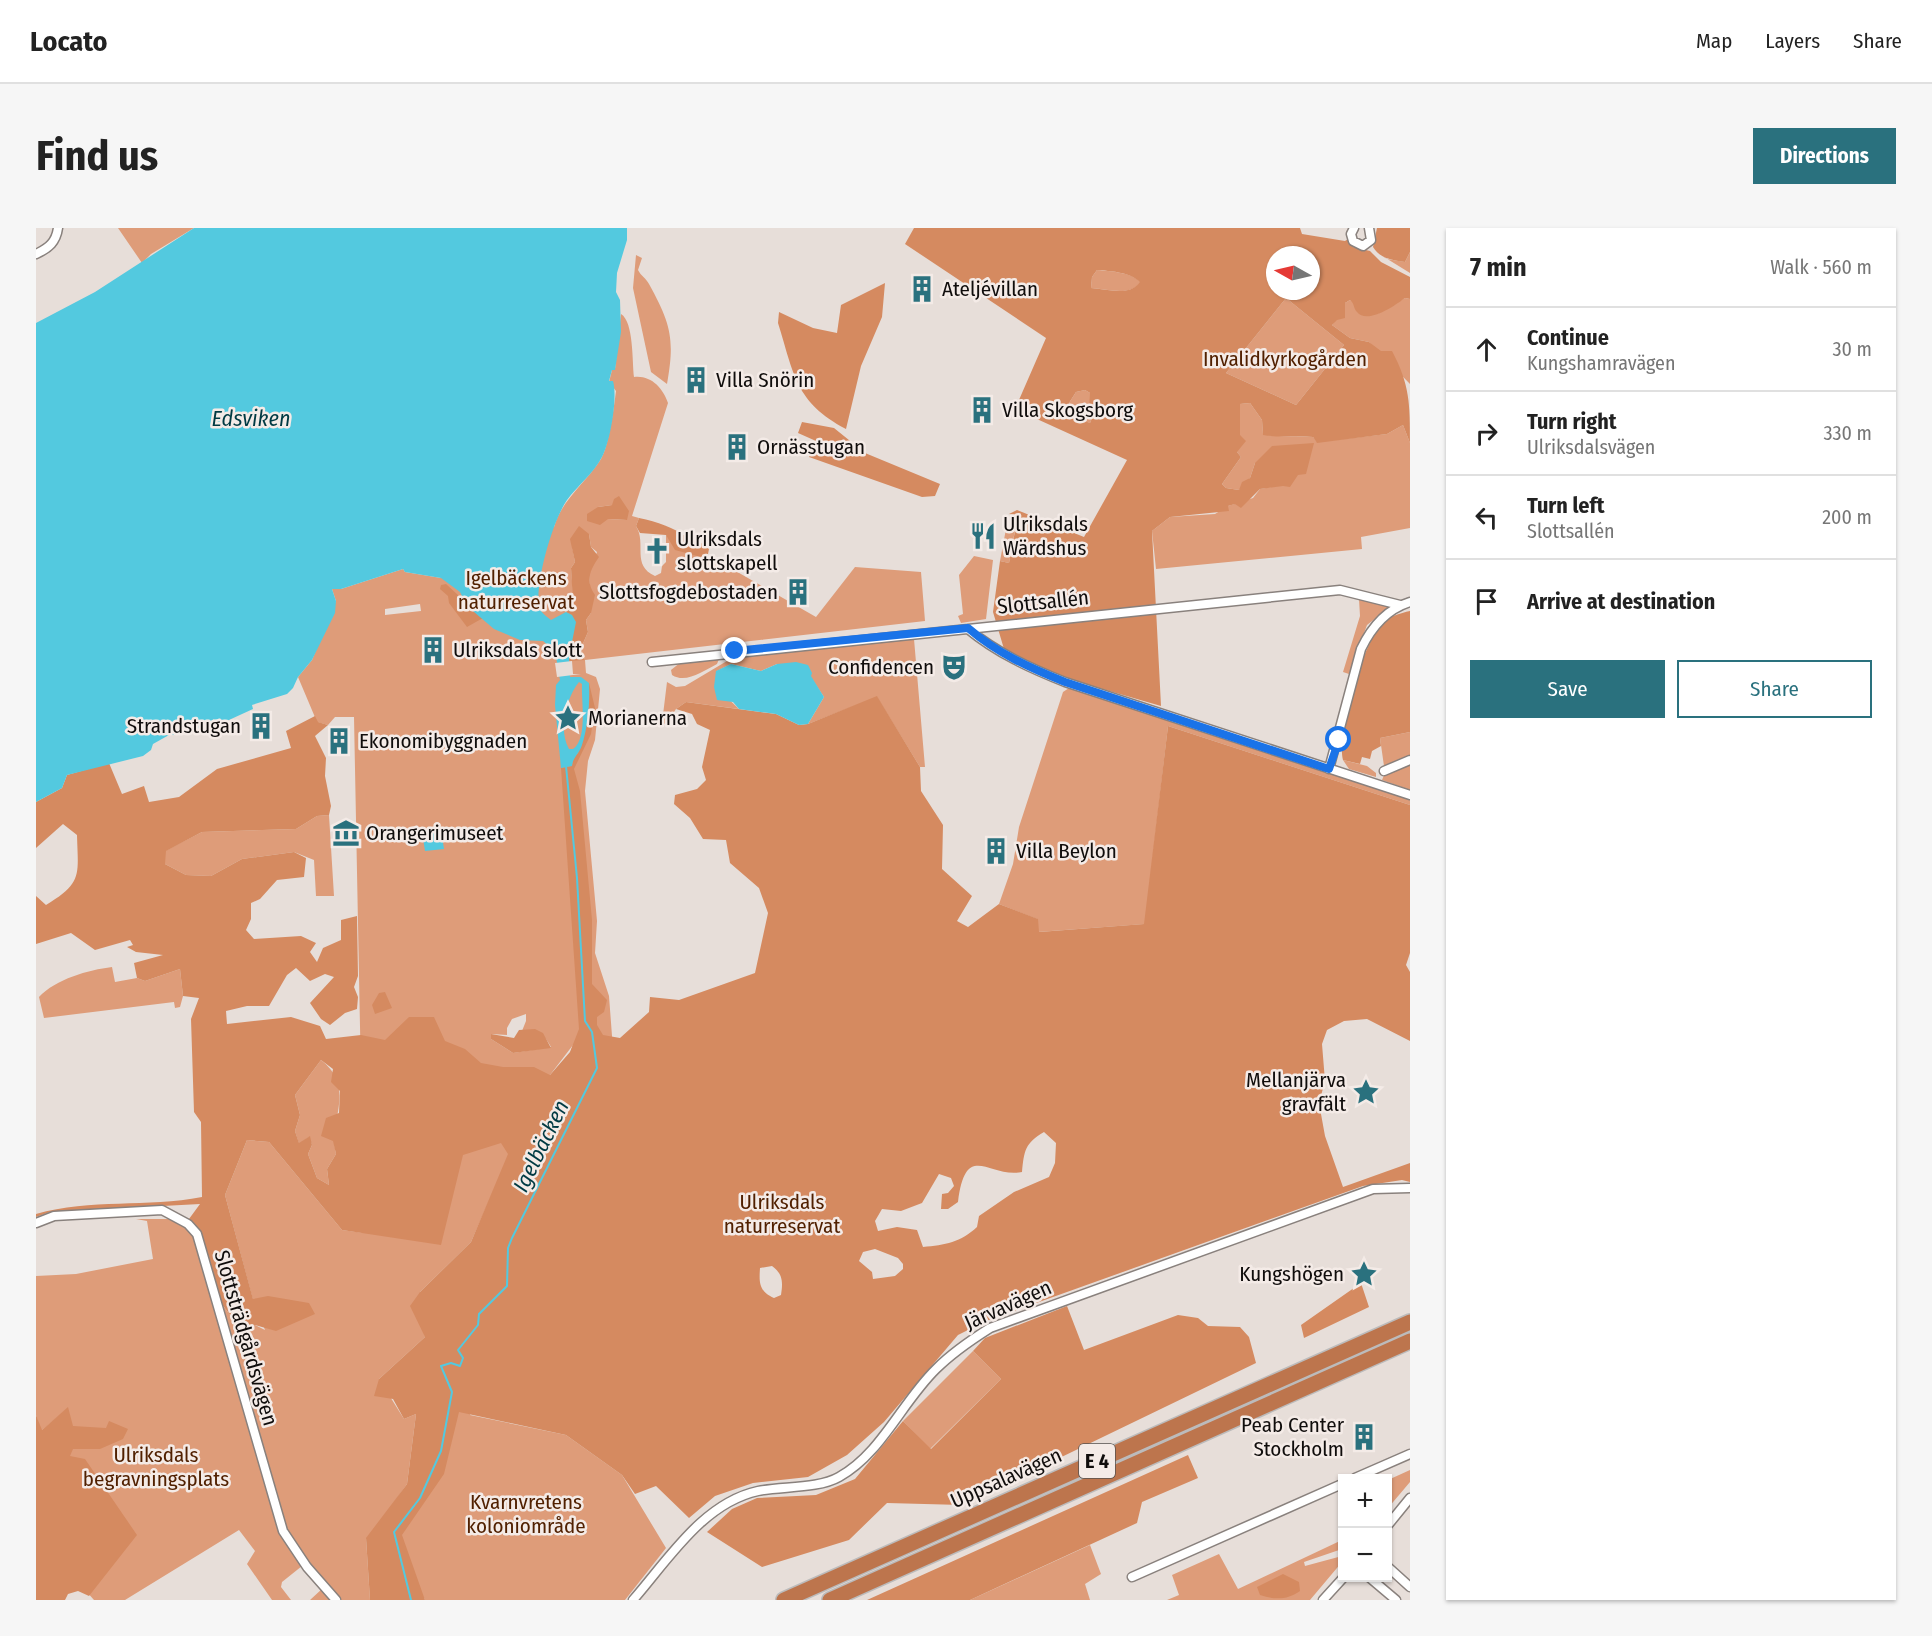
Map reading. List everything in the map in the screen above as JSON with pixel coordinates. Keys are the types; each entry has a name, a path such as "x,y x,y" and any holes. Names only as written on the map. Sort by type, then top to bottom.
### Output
{"highway":[{"name":"Uppsalavägen","path":"784,1600 1410,1322"},
{"name":"Uppsalavägen","path":"830,1600 1410,1341"}],"street":[{"path":"36,254 48,249 55,240 58,228"},
{"path":"1354,228 1351,234 1353,241 1362,246 1372,238 1369,228"},
{"name":"Slottsallén","path":"652,662 1340,590 1400,605"},
{"path":"1329,769 1361,649 1374,628 1400,605 1410,602"},
{"path":"968,628 985,642 1025,666 1065,682 1410,795"},
{"path":"1384,771 1410,760"},
{"name":"Järvavägen","path":"633,1600 708,1516 724,1504 757,1491 838,1478 864,1457 935,1370 965,1343 990,1328 1373,1189 1410,1188"},
{"name":"Slottsträdgårdsvägen","path":"36,1223 54,1216 162,1210 188,1224 197,1234 283,1531 307,1567 336,1600"},
{"path":"1366,1474 1410,1454"},
{"path":"1132,1577 1338,1486"},
{"path":"1392,1520 1410,1498"},
{"path":"1392,1571 1410,1587"},
{"path":"1323,1600 1339,1582"},
{"path":"1375,1582 1396,1600"}],"green space":[{"path":"118,228 194,228 151,254 142,263"},
{"path":"914,228 1300,228 1302,234 1345,241 1348,239 1353,247 1370,251 1381,262 1410,277 1410,299 1405,298 1381,312 1367,316 1357,312 1350,300 1345,303 1345,318 1337,320 1332,325 1350,338 1369,342 1381,351 1392,351 1408,395 1410,443 1403,425 1387,434 1317,443 1313,437 1263,435 1262,420 1250,403 1240,404 1240,435 1246,441 1237,452 1241,457 1222,484 1226,488 1239,490 1242,482 1250,478 1255,463 1272,446 1314,443 1306,474 1298,475 1290,487 1260,489 1241,508 1235,504 1228,506 1229,511 1170,517 1152,531 1161,706 1068,679 1026,663 1004,649 993,612 1000,561 1009,563 1018,515 1009,514 1017,510 1084,537 1127,460 1015,409 1046,338 905,244","holes":["1266,246 1320,246 1320,300 1288,300 1344,345 1296,405 1226,373 1284,300 1266,300","1097,270 1125,274 1140,282 1135,287 1124,291 1091,288 1092,277","1085,390 1090,393 1089,408 1094,413 1090,423 1082,420 1082,412 1075,410 1069,403 1076,392"]},
{"path":"1377,228 1410,228 1410,252 1405,262 1387,258 1376,251 1373,247"},
{"path":"1410,252 1410,273 1387,259 1405,262"},
{"path":"636,255 642,258 638,270 648,282 662,310 669,332 671,355 667,384 651,372 633,288"},
{"path":"1097,270 1126,274 1141,282 1136,287 1125,291 1091,288 1092,277"},
{"path":"885,283 882,317 861,366 846,429 816,408 799,385 778,323 779,312 813,328 837,333 841,305"},
{"path":"1405,298 1410,299 1410,384 1369,342 1350,338 1332,325 1344,309 1345,303 1350,300 1377,314"},
{"name":"Invalidkyrkogården","path":"1284,300 1288,300 1344,345 1296,405 1226,373"},
{"path":"621,314 625,318 630,333 634,377 651,380 663,392 668,403 632,516 639,518 636,526 639,533 641,560 648,571 655,576 661,573 662,566 666,562 666,535 701,557 713,558 816,617 855,567 921,572 925,621 585,660 586,673 596,677 600,689 595,740 588,761 585,791 597,921 595,953 609,996 613,1049 470,1415 566,1435 622,1475 666,1548 625,1600 425,1600 424,1598 424,1600 366,1538 370,1600 310,1600 323,1588 302,1566 282,1582 281,1587 291,1600 272,1600 247,1564 255,1551 239,1530 125,1600 94,1600 36,1535 67,1409 41,1431 36,1415 36,1276 76,1274 153,1259 147,1221 136,1219 189,1219 198,1230 220,1302 246,1335 255,1325 265,1330 253,1300 225,1195 247,1140 269,1142 342,1230 364,1233 354,717 335,717 328,725 317,722 298,677 312,660 336,601 332,589 341,589 403,569 405,572 441,578 554,527 568,500 595,468 604,453 616,391 609,382 612,370 615,369","holes":["612,505 627,520 608,519 598,507","589,534 591,547 597,552 589,575 591,613 586,620 588,632 581,648 585,660 578,660 571,568 575,562 572,546","420,604 421,611 385,615 385,609","526,1014 522,1031 537,1031 551,1047 513,1053 491,1039 491,1034 507,1035 507,1028 512,1019","573,1045 405,1495 392,1505 407,1484 416,1414 404,1419 379,1379 425,1337 420,1292 471,1242 509,1155 550,1075"]},
{"path":"1085,390 1090,393 1094,413 1090,423 1082,421 1069,403 1076,392"},
{"path":"1250,403 1262,420 1263,434 1313,437 1317,442 1387,434 1403,425 1410,443 1410,528 1361,537 1362,549 1156,569 1152,531 1170,517 1215,514 1228,506 1253,498 1260,489 1283,485 1255,463 1250,478 1239,490 1226,488 1222,484 1241,457 1237,452 1240,404"},
{"path":"802,422 834,428 865,453 940,484 935,496 922,497 809,457 816,441 798,433"},
{"path":"619,496 629,511 627,520 608,519 600,525 587,521 587,514 598,507 612,505 614,499"},
{"path":"639,518 665,525 703,544 709,549 708,554 701,557 675,550 666,535 640,533 636,526"},
{"path":"579,526 589,534 591,547 599,557 593,566 589,580 595,595 591,613 586,620 588,632 581,648 585,660 569,661 572,615 566,612 567,604 573,603 571,568 575,562 570,539"},
{"path":"1006,529 1015,530 1009,563 1000,561"},
{"path":"974,556 993,560 986,619 961,623 958,616 963,614 959,575"},
{"path":"446,584 483,618 467,627 449,603 448,596 440,589 441,585"},
{"path":"1359,599 1390,607 1367,625 1349,674 1343,672 1360,616"},
{"path":"1410,611 1410,732 1380,738 1381,746 1372,751 1370,759 1362,757 1360,764 1343,760 1343,731 1347,711 1366,650 1386,619"},
{"path":"914,639 925,767 920,767 877,697 808,724 824,697 810,676 777,664 761,671 731,664 717,671 717,688 739,709 686,702 676,709 666,724 662,723 667,682 676,687 685,686 732,658"},
{"path":"719,659 717,664 694,676 683,678 672,675 671,670 681,662"},
{"name":"Ulriksdals naturreservat","path":"589,683 595,708 591,734 574,769 580,791 592,920 592,984 607,1000 604,1012 597,1017 597,1025 603,1035 620,1038 649,1012 650,997 679,1000 755,973 768,913 759,888 730,863 726,840 703,839 690,818 674,804 675,795 697,789 706,780 702,767 710,730 697,724 692,714 676,709 686,702 776,714 799,725 808,724 877,696 920,767 921,791 943,825 942,869 972,896 957,921 968,927 999,904 1038,919 1039,932 1144,924 1168,726 1410,805 1410,953 1406,965 1410,972 1410,1041 1367,1019 1344,1021 1327,1030 1322,1044 1325,1081 1319,1103 1325,1136 1343,1187 1410,1163 1410,1182 1402,1180 1363,1186 986,1321 958,1335 884,1422 847,1455 808,1477 753,1483 715,1496 689,1518 656,1486 635,1494 622,1475 566,1435 459,1412 444,1474 402,1535 425,1600 370,1600 366,1538 407,1484 416,1414 404,1419 393,1399 374,1396 379,1379 425,1337 410,1306 420,1292 471,1242 508,1154 501,1143 463,1155 441,1245 342,1230 269,1142 247,1140 225,1195 253,1299 268,1296 309,1303 315,1314 276,1331 255,1325 247,1336 220,1302 198,1230 189,1219 200,1204 50,1212 36,1217 36,1214 77,1206 161,1202 202,1197 201,1122 194,1112 191,1019 199,998 183,996 180,969 145,981 137,978 134,963 163,955 136,952 127,947 133,945 130,940 95,950 71,933 36,944 36,896 46,905 67,890 76,877 78,860 77,835 63,824 36,848 36,802 62,788 67,775 109,763 122,794 144,786 149,802 179,797 217,769 291,748 286,731 315,716 318,722 328,725 315,736 326,758 325,776 331,806 329,815 317,816 296,829 202,832 166,851 165,864 186,875 211,876 242,859 294,852 306,858 304,877 277,880 260,899 251,903 251,919 246,930 254,939 301,936 316,943 310,952 317,962 323,948 341,940 341,920 357,916 358,976 354,987 358,997 357,1009 345,1013 330,1025 321,1019 310,1003 334,977 325,974 310,981 296,968 287,975 269,1006 247,1006 226,1011 227,1024 291,1017 320,1026 326,1039 361,1035 385,1040 409,1017 434,1017 445,1041 465,1049 481,1063 503,1067 534,1067 550,1075 570,1052 579,1029 561,768 572,766 573,758 578,753 589,705","holes":["321,1060 333,1069 331,1082 340,1091 339,1113 326,1118 321,1136 333,1141 336,1154 327,1169 329,1185 317,1178 308,1154 312,1145 310,1136 299,1143 295,1131 300,1115 295,1095","1044,1132 1056,1143 1055,1163 1049,1177 1014,1192 979,1216 977,1227 965,1236 946,1244 923,1247 917,1230 897,1227 878,1231 875,1221 882,1209 901,1211 922,1203 939,1174 951,1178 954,1186 948,1193 942,1194 941,1209 948,1209 958,1202 962,1183 967,1172 973,1167 981,1166 1010,1173 1022,1172 1027,1148","875,1249 898,1258 903,1264 903,1269 895,1276 873,1279 872,1272 859,1261 863,1252","772,1266 778,1272 782,1282 781,1295 774,1298 765,1292 760,1282 760,1268"]},
{"path":"1069,688 1410,799 1410,805 1168,726 1145,924 1038,932 1037,919 999,904 1013,864 1019,827 1063,692"},
{"path":"1410,732 1410,790 1382,780 1385,773 1380,738"},
{"path":"1343,760 1367,766 1376,773 1376,777 1349,769"},
{"path":"329,815 334,896 316,896 314,860 294,852 242,859 211,876 186,875 165,864 165,851 202,832 296,829 317,816"},
{"path":"112,967 115,982 137,978 145,981 180,969 183,996 180,1007 175,1008 174,1002 44,1018 39,997 54,985 73,976"},
{"path":"385,992 392,1008 375,1014 372,1005 379,993"},
{"path":"535,1029 543,1033 551,1048 513,1053 491,1039 491,1034 514,1038 519,1030"},
{"path":"321,1060 332,1071 339,1093 335,1128 336,1154 327,1169 329,1185 317,1178 308,1154 312,1145 309,1137 299,1144 295,1131 300,1115 295,1095"},
{"path":"1361,1283 1369,1307 1304,1338 1301,1325"},
{"path":"1067,1306 1084,1350 1178,1315 1198,1318 1208,1326 1240,1327 1249,1337 1256,1363 962,1505 887,1503 849,1540 762,1567 707,1532 732,1509 757,1498 816,1495 855,1479 903,1421 931,1449 1001,1379 973,1351 985,1338"},
{"path":"973,1351 1001,1379 930,1449 903,1421"},
{"path":"68,1407 73,1426 106,1428 109,1421 128,1429 123,1439 100,1449 73,1449 70,1456 85,1459 137,1535 89,1596 78,1591 68,1594 65,1600 36,1600 36,1415 42,1430"},
{"path":"1188,1455 1198,1478 1142,1502 1137,1523 970,1600 867,1600"},
{"path":"1410,1470 1410,1482 1392,1503 1392,1478"},
{"path":"1338,1542 1338,1550 1304,1562 1305,1566 1338,1557 1338,1567 1310,1600 1167,1600 1179,1595 1172,1575 1219,1554 1238,1589"},
{"path":"1090,1545 1101,1574 1085,1584 1090,1600 970,1600"},
{"path":"1283,1574 1299,1582 1300,1591 1281,1598 1260,1595 1257,1587"}],"water":[{"name":"Edsviken","path":"194,228 627,228 627,240 617,273 616,292 620,300 621,332 615,370 612,370 609,381 613,381 615,398 608,441 599,463 567,500 556,522 542,567 538,595 542,612 551,620 566,612 572,615 576,622 569,657 570,677 581,677 589,683 586,730 572,766 561,768 555,705 556,685 560,680 555,651 543,641 520,640 494,629 467,606 460,592 441,578 405,572 403,569 341,589 332,589 336,601 335,613 312,660 287,694 252,705 253,709 218,725 214,719 198,729 191,725 182,734 169,735 153,744 151,750 143,756 67,775 62,788 36,802 36,323 95,292","holes":["579,682 582,684 581,737 578,744 573,749 569,749 564,733 565,714 574,689"]},
{"path":"796,662 808,665 811,676 824,697 808,724 799,725 776,714 739,709 733,702 717,700 714,687 716,671 731,664 761,671 777,664"},
{"path":"441,830 444,849 425,851 422,832"}],"pier":[{"path":"572,661 573,674 581,674 557,677 555,663"}],"waterway":[{"name":"Igelbäcken","path":"411,1600 394,1532 420,1498 441,1451 452,1392 441,1366 451,1363 460,1366 463,1358 458,1350 478,1325 479,1314 507,1286 508,1248 512,1238 597,1068 592,1032 585,1021 577,878 566,766"}],"place":[{"name":"Ateljévillan","path":"922,289"},
{"name":"Villa Snörin","path":"696,380"},
{"name":"Villa Skogsborg","path":"982,410"},
{"name":"Ornässtugan","path":"737,447"},
{"name":"Ulriksdals Wärdshus","path":"983,536"},
{"name":"Ulriksdals slottskapell","path":"657,551"},
{"name":"Slottsfogdebostaden","path":"798,592"},
{"name":"Ulriksdals slott","path":"433,650"},
{"name":"Confidencen","path":"954,667"},
{"name":"Morianerna","path":"568,718"},
{"name":"Strandstugan","path":"261,726"},
{"name":"Ekonomibyggnaden","path":"339,741"},
{"name":"Orangerimuseet","path":"346,833"},
{"name":"Villa Beylon","path":"996,851"},
{"name":"Mellanjärva gravfält","path":"1366,1092"},
{"name":"Kungshögen","path":"1364,1274"},
{"name":"Peab Center Stockholm","path":"1364,1437"}],"route":[{"path":"735,651 968,628 985,642 1025,666 1065,682 1329,769 1339,740"}],"park label":[{"name":"Igelbäckens naturreservat","path":"516,590"},
{"name":"Ulriksdals begravningsplats","path":"156,1467"},
{"name":"Kvarnvretens koloniområde","path":"526,1514"}]}
